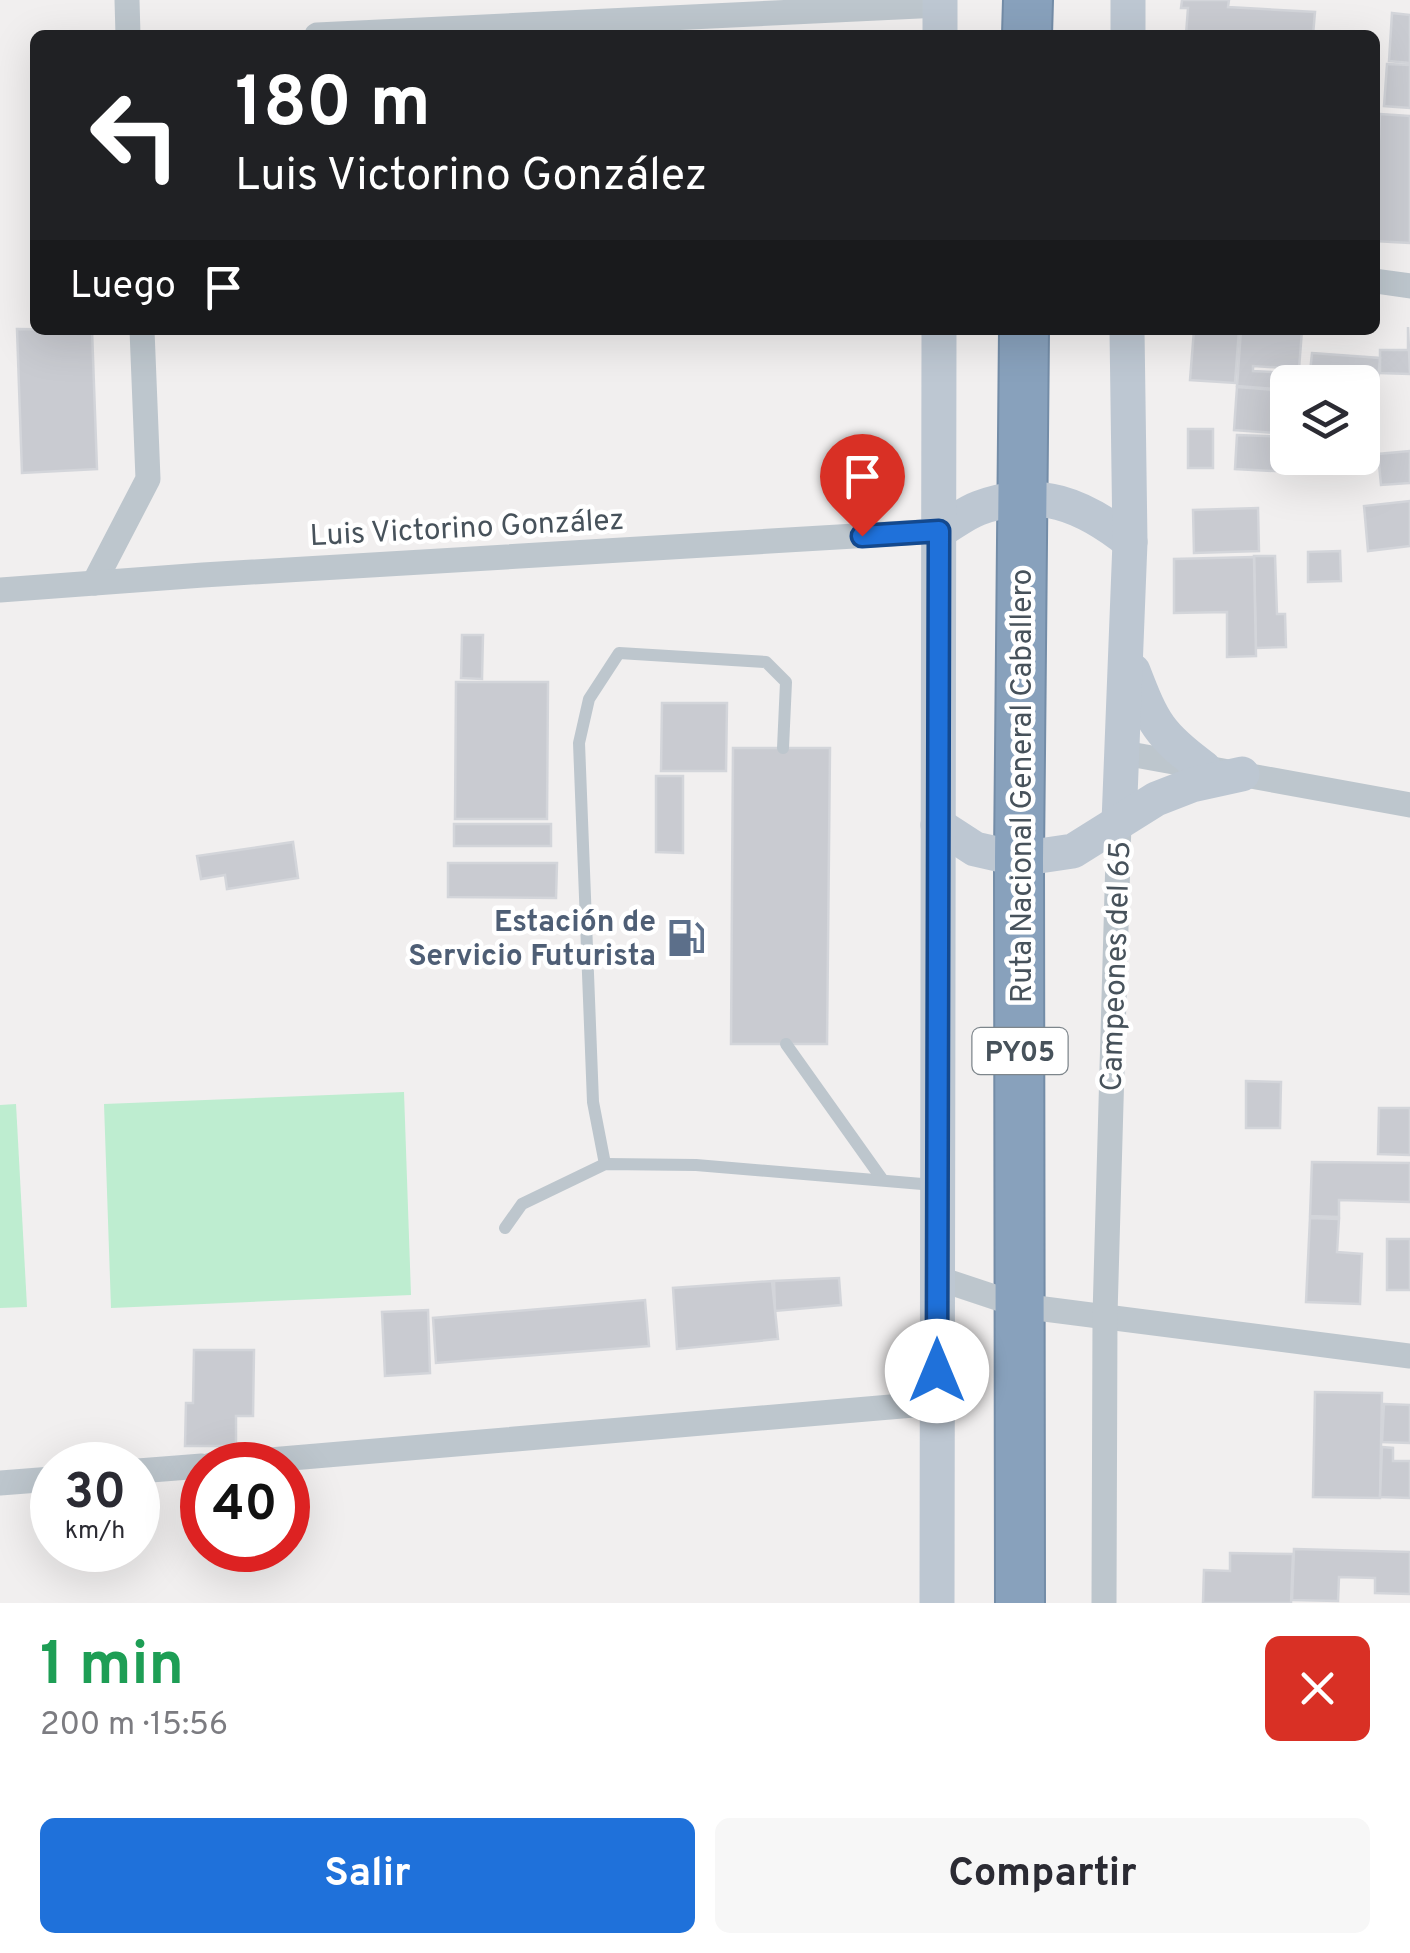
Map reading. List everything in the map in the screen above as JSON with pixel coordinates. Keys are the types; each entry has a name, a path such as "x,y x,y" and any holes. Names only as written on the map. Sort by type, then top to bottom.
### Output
{"highway":[{"path":"1027,30 1028,0"},
{"name":"Ruta Nacional General Caballero","path":"1020,1603 1019,859 1024,335"}],"street":[{"path":"126,0 128,30"},
{"path":"1128,0 1128,30"},
{"path":"459,30 940,13"},
{"path":"1380,282 1410,286"},
{"path":"94,583 148,479 142,335"},
{"path":"937,1603 939,335"},
{"name":"Campeones del 65","path":"1104,1603 1104,1314 1130,542 1127,335"},
{"path":"939,531 978,508 1023,498 1062,502 1099,517 1130,542"},
{"name":"Luis Victorino González","path":"0,590 939,531"},
{"path":"1126,656 1147,709 1168,741 1204,768"},
{"path":"1124,754 1410,805"},
{"path":"938,826 975,849 1019,859 1073,851 1156,799 1192,785 1242,774"},
{"path":"937,1278 1021,1306 1410,1356"},
{"path":"310,1456 937,1402"},
{"path":"0,1483 30,1481"}],"lane":[{"path":"605,1164 593,1102 585,940 579,743 589,698 619,653 766,662 786,682 783,748"},
{"path":"786,1044 882,1178"},
{"path":"505,1228 522,1204 605,1164 696,1165 882,1178 937,1186"}],"green space":[{"path":"404,1092 411,1295 111,1308 104,1104"},
{"path":"16,1104 27,1307 0,1308 0,1105"}],"building":[{"path":"1182,0 1229,0 1228,7 1315,12 1313,30 1186,30 1188,8 1181,8"},
{"path":"1392,13 1410,15 1410,63 1389,61"},
{"path":"1387,64 1410,65 1410,108 1384,106"},
{"path":"1380,114 1410,116 1410,243 1380,241"},
{"path":"1408,327 1410,374 1380,373 1380,350 1408,350"},
{"path":"17,329 30,329 30,335 92,335 97,469 22,473"},
{"path":"1194,335 1239,335 1235,383 1190,380"},
{"path":"1241,335 1302,335 1299,365 1253,366 1253,371 1270,372 1270,389 1237,386"},
{"path":"1312,353 1380,358 1379,365 1311,365"},
{"path":"1237,387 1270,390 1270,433 1234,430"},
{"path":"1188,429 1213,429 1213,468 1188,468"},
{"path":"1237,435 1270,436 1270,471 1235,469"},
{"path":"1410,451 1410,483 1381,485 1380,454"},
{"path":"1410,501 1410,546 1368,551 1364,506"},
{"path":"1258,508 1259,551 1194,553 1193,510"},
{"path":"1340,551 1341,581 1308,582 1308,552"},
{"path":"1254,556 1275,556 1277,614 1285,614 1286,647 1256,648"},
{"path":"1254,557 1256,656 1227,657 1227,612 1174,613 1174,559"},
{"path":"462,635 483,635 482,679 461,678"},
{"path":"456,682 548,682 547,819 455,819"},
{"path":"662,703 727,703 726,771 661,771"},
{"path":"733,748 830,748 827,1044 731,1044"},
{"path":"656,776 683,776 683,853 656,852"},
{"path":"454,824 551,824 551,846 454,846"},
{"path":"293,842 298,878 227,889 225,875 201,879 197,856"},
{"path":"448,863 557,863 556,898 448,897"},
{"path":"1246,1081 1281,1082 1280,1128 1246,1128"},
{"path":"1379,1108 1410,1108 1410,1155 1378,1154"},
{"path":"1312,1162 1410,1163 1410,1202 1339,1200 1339,1217 1310,1216"},
{"path":"1310,1218 1339,1219 1337,1252 1362,1254 1360,1304 1306,1302"},
{"path":"1387,1239 1410,1239 1410,1290 1387,1290"},
{"path":"839,1278 841,1305 775,1311 774,1281"},
{"path":"772,1281 778,1339 677,1349 673,1288"},
{"path":"645,1300 649,1346 436,1363 433,1318"},
{"path":"428,1310 430,1373 385,1376 382,1312"},
{"path":"194,1350 254,1350 253,1416 236,1416 236,1442 185,1442 186,1403 193,1403"},
{"path":"1315,1392 1382,1393 1380,1498 1313,1497"},
{"path":"1384,1404 1410,1405 1410,1443 1382,1442"},
{"path":"1382,1447 1393,1448 1393,1461 1410,1461 1410,1498 1380,1497"},
{"path":"1294,1549 1410,1552 1410,1594 1375,1593 1375,1578 1339,1577 1338,1601 1292,1600"},
{"path":"1230,1553 1293,1554 1291,1603 1203,1603 1204,1570 1230,1571"}],"place":[{"name":"Estación de Servicio Futurista","path":"686,938"}],"route":[{"path":"862,536 939,531 937,1371"}]}
